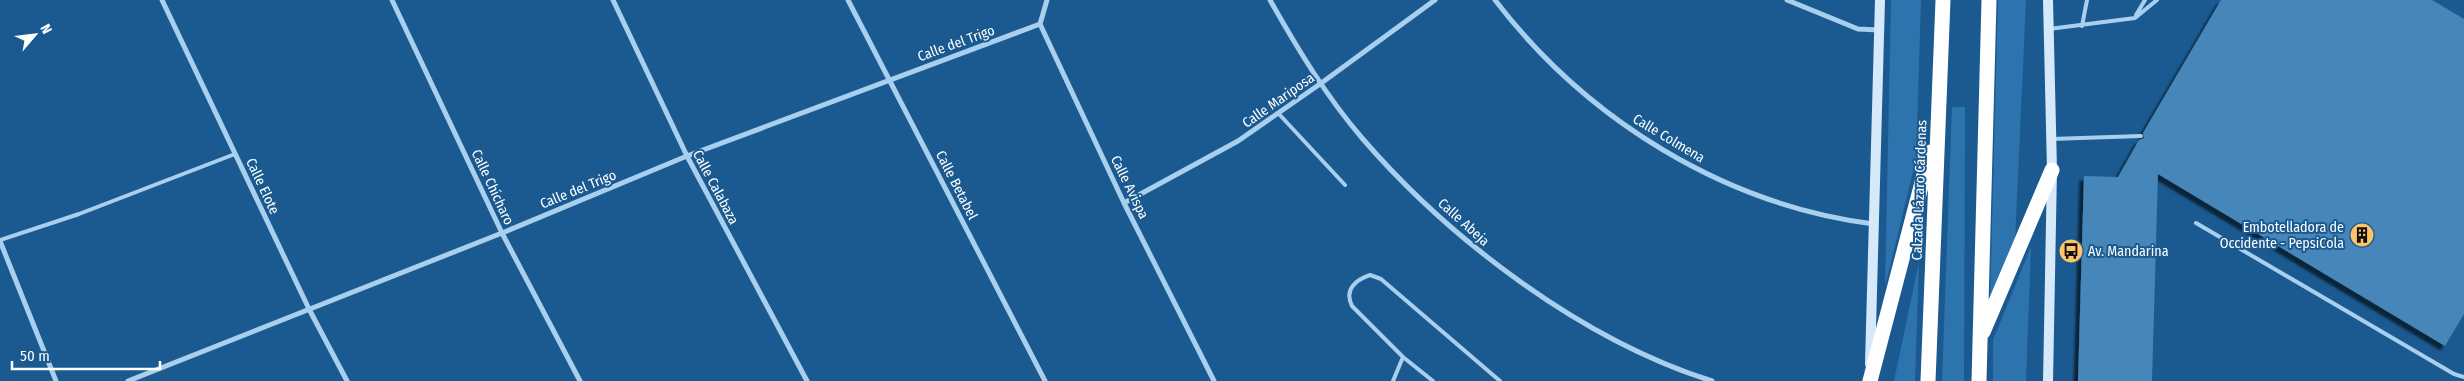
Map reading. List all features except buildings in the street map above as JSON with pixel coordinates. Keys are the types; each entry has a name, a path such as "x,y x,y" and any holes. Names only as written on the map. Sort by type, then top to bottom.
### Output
{"highway":[{"name":"Calzada Lázaro Cárdenas","path":"1928,381 1943,0"},
{"path":"1979,381 1989,0"},
{"path":"1870,381 1938,124"},
{"path":"1979,340 2052,170"}],"main road":[{"path":"1870,381 1880,0"},
{"path":"2048,0 2052,170 2048,381"}],"street":[{"name":"Calle Elote","path":"162,0 310,309 347,381"},
{"name":"Calle Chícharo","path":"392,0 502,232 580,381"},
{"name":"Calle Calabaza","path":"613,0 687,156 806,381"},
{"name":"Calle Betabel","path":"848,0 1045,381"},
{"path":"1040,24 1047,0"},
{"name":"Calle Abeja","path":"1270,0 1320,84 1362,138 1396,174 1489,260 1550,301 1604,333 1652,357 1712,381"},
{"name":"Calle Mariposa","path":"1124,203 1230,146 1320,84 1435,0"},
{"name":"Calle Colmena","path":"1495,0 1540,53 1569,80 1607,113 1655,145 1733,186 1773,201 1809,213 1874,224"},
{"path":"1787,0 1858,29 1880,30"},
{"name":"Calle del Trigo","path":"128,381 687,156 1040,24"},
{"name":"Calle Avispa","path":"1040,24 1124,203 1214,381"},
{"path":"0,240 56,381"}],"lane":[{"path":"2082,26 2087,0"},
{"path":"2135,18 2145,0"},
{"path":"2049,29 2135,18 2157,0"},
{"path":"1278,113 1345,185"},
{"path":"2051,139 2141,136"},
{"path":"0,240 79,214 236,154"},
{"path":"2196,223 2454,374 2464,377"},
{"path":"1433,381 1403,357 1352,306 1348,298 1349,290 1364,277 1376,276 1381,279 1500,381"},
{"path":"1393,381 1403,357"}],"shaded area":[{"path":"1891,0 1921,0 1916,159 1885,287"},
{"path":"1998,0 2026,0 2015,241 1990,301"},
{"path":"1952,107 1965,107 1964,381 1942,381"},
{"path":"2031,247 2026,381 1993,381 1993,340"},
{"path":"1919,262 1915,381 1894,381"}],"place":[{"name":"Embotelladora de Occidente - PepsiCola","path":"2362,235"},
{"name":"Av. Mandarina","path":"2071,251"}]}
